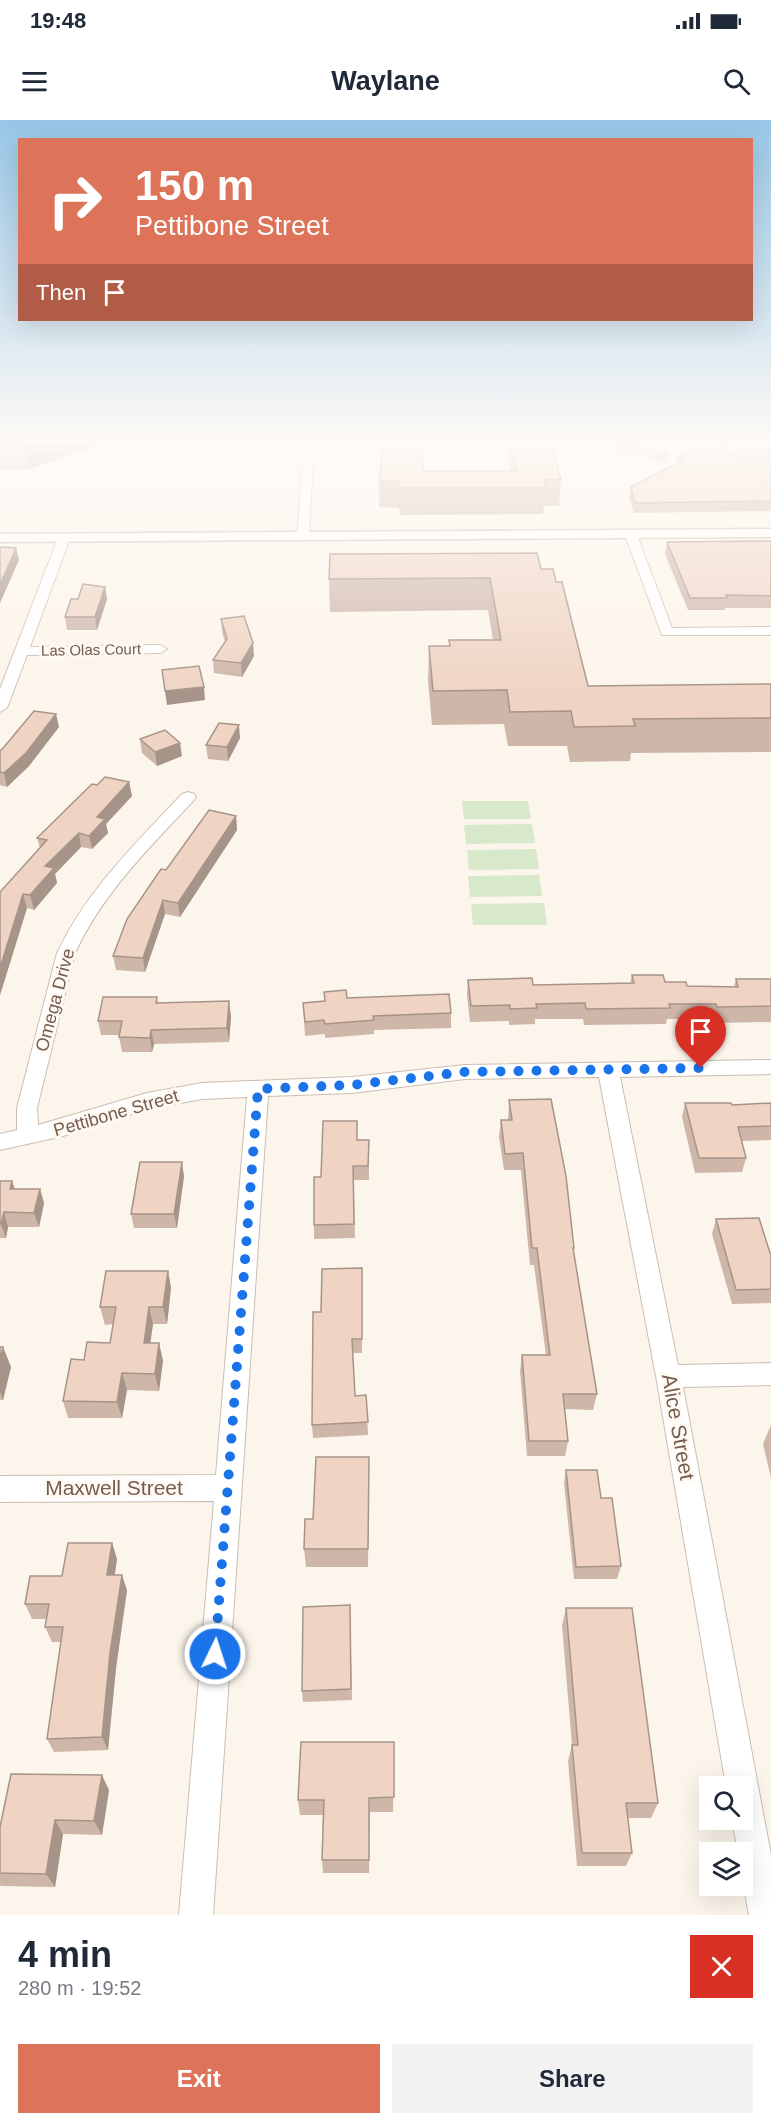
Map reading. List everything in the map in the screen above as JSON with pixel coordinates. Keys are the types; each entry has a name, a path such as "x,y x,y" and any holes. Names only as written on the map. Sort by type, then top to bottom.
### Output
{"street":[{"path":"303,537 304,525"},
{"path":"0,538 771,533"},
{"path":"631,535 667,632 771,631"},
{"path":"0,708 64,538"},
{"name":"Las Olas Court","path":"23,651 160,649"},
{"name":"Omega Drive","path":"28,1137 27,1108 66,953 74,933 100,895 188,797"},
{"name":"Pettibone Street","path":"0,1142 28,1137 175,1095 202,1091 352,1085 465,1072 771,1067"},
{"name":"Alice Street","path":"609,1069 668,1376 740,1776"},
{"path":"196,1915 258,1089"},
{"path":"668,1376 771,1374"},
{"name":"Maxwell Street","path":"0,1489 228,1488"},
{"name":"Alice Street","path":"753,1822 763,1853 766,1915"}],"green space":[{"path":"462,801 528,801 531,819 464,819"},
{"path":"532,824 535,843 466,844 464,825"},
{"path":"536,849 539,869 469,870 467,850"},
{"path":"539,875 542,896 470,897 468,876"},
{"path":"544,903 547,925 473,925 471,904"}],"building":[{"path":"771,541 771,596 726,595 727,598 690,598 667,542"},
{"path":"0,547 16,548 0,585"},
{"path":"537,553 541,569 553,569 556,582 562,582 588,686 771,684 771,718 633,719 635,726 574,727 571,711 510,712 507,690 433,691 429,646 450,646 449,640 501,640 490,578 329,579 330,554"},
{"path":"83,584 105,587 95,617 65,617 71,599 78,599"},
{"path":"244,616 253,643 241,663 213,660 227,639 221,619"},
{"path":"199,666 204,687 165,691 162,670"},
{"path":"34,711 56,714 26,753 4,773 0,772 0,751"},
{"path":"219,723 239,725 227,747 206,745"},
{"path":"165,730 180,743 155,752 140,739"},
{"path":"105,777 129,782 97,817 105,819 89,836 79,833 45,866 54,868 30,895 23,894 0,968 0,892 47,840 37,838 92,784 97,785"},
{"path":"209,810 236,816 178,903 163,900 143,958 113,956 127,919 161,869 166,870"},
{"path":"632,975 663,975 665,982 686,982 687,986 738,987 736,979 771,979 771,1006 717,1007 716,1004 669,1004 670,1008 586,1009 585,1003 536,1004 537,1008 510,1009 510,1005 471,1006 468,980 532,978 533,985 634,983"},
{"path":"346,990 347,998 449,994 451,1013 373,1016 374,1020 325,1024 324,1020 305,1022 303,1003 325,1001 324,992"},
{"path":"103,997 157,997 156,1003 229,1001 227,1028 151,1030 150,1038 119,1037 122,1021 98,1021"},
{"path":"551,1099 566,1176 573,1248 597,1394 563,1394 568,1441 529,1441 522,1355 550,1355 537,1248 532,1248 523,1153 505,1154 501,1120 512,1120 509,1100"},
{"path":"685,1103 731,1103 732,1105 771,1103 771,1126 738,1127 746,1158 699,1158"},
{"path":"323,1121 357,1121 357,1140 369,1140 368,1166 353,1166 354,1224 314,1225 314,1177 321,1177"},
{"path":"140,1162 182,1162 174,1214 131,1214"},
{"path":"0,1181 12,1181 10,1189 40,1189 34,1213 4,1212 0,1224"},
{"path":"759,1218 771,1253 771,1289 736,1290 716,1219"},
{"path":"362,1268 362,1339 352,1339 355,1396 366,1395 368,1422 312,1425 313,1312 321,1312 322,1269"},
{"path":"106,1271 168,1271 163,1307 149,1307 144,1343 159,1343 155,1374 122,1373 117,1402 63,1401 71,1359 84,1360 87,1342 110,1343 116,1307 100,1307"},
{"path":"316,1457 369,1457 368,1549 304,1549 305,1519 313,1519"},
{"path":"566,1470 597,1470 601,1498 612,1498 621,1566 576,1567"},
{"path":"68,1543 112,1543 107,1575 122,1575 110,1653 102,1737 47,1739 63,1627 45,1627 49,1604 25,1604 30,1576 62,1576"},
{"path":"350,1605 351,1689 302,1691 303,1607"},
{"path":"566,1608 632,1608 658,1803 626,1803 632,1853 582,1853 572,1745 578,1745"},
{"path":"301,1742 394,1742 394,1797 369,1798 369,1860 322,1860 324,1800 298,1800"},
{"path":"11,1774 102,1775 94,1821 55,1820 46,1874 0,1873 0,1827"}],"route":[{"path":"215,1654 258,1089 352,1085 465,1072 701,1068"}]}
